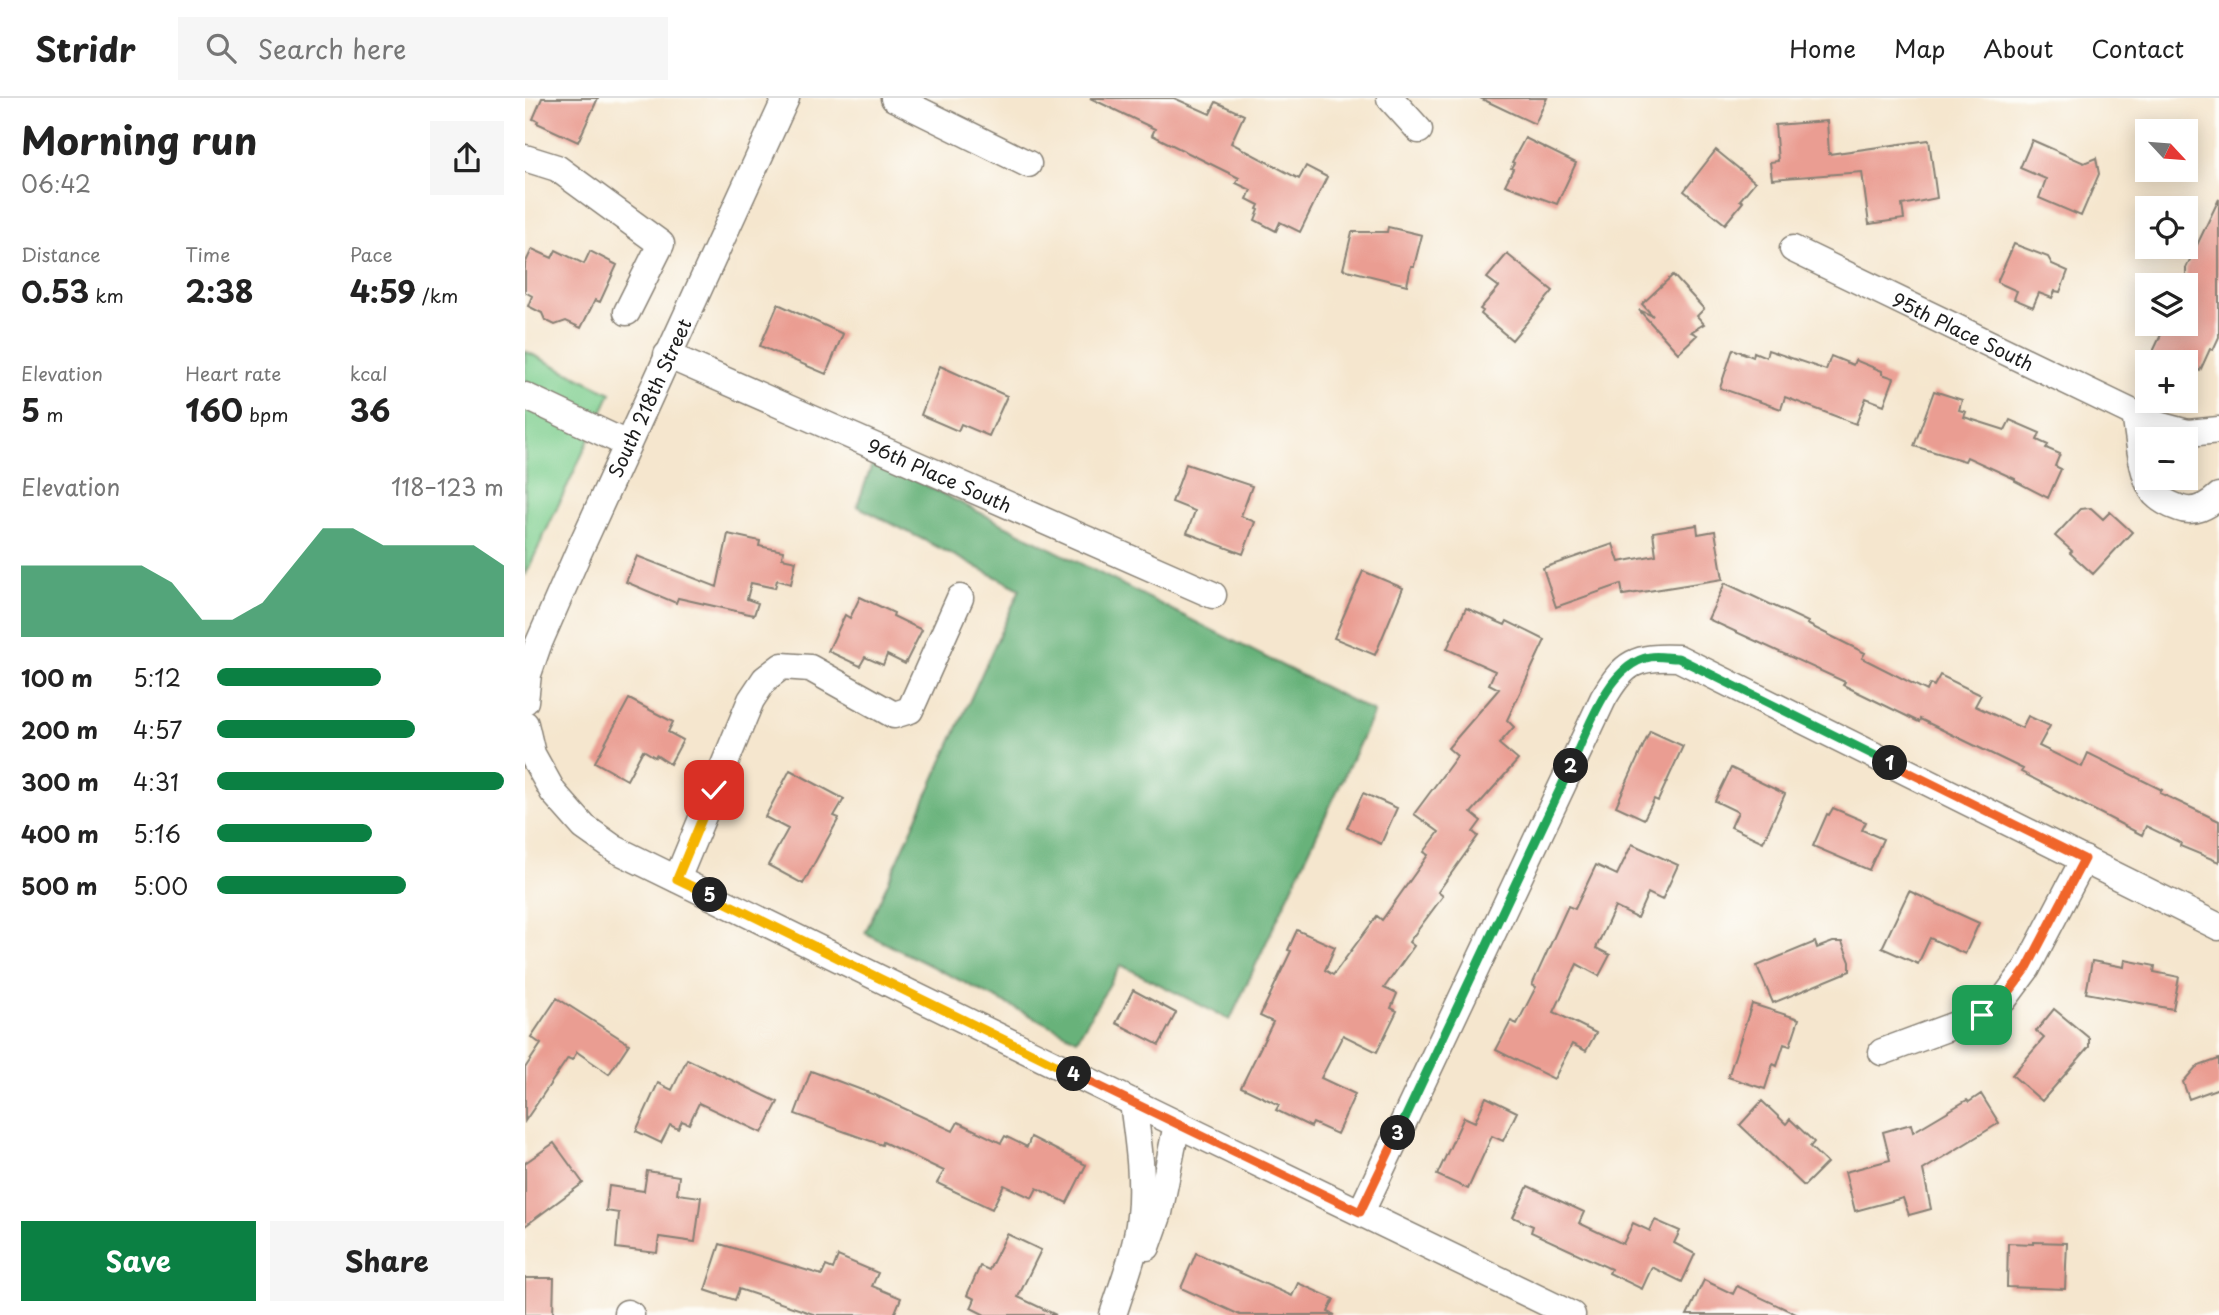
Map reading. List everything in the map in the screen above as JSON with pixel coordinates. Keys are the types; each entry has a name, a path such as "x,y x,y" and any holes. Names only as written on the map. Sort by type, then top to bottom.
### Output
{"street":[{"name":"South 218th Street","path":"525,701 528,674 538,645 667,355 786,98"},
{"path":"894,98 1028,164"},
{"path":"1389,98 1419,130"},
{"path":"525,158 557,168 661,244 627,312"},
{"name":"95th Place South","path":"1793,249 2146,419 2188,433 2219,430"},
{"name":"96th Place South","path":"667,355 1213,594"},
{"path":"525,396 627,444"},
{"path":"2146,419 2148,480 2155,494 2165,503 2184,510 2201,508 2219,496"},
{"path":"677,879 751,700 765,678 782,666 810,668 894,715 910,710 960,598"},
{"path":"1360,1212 1603,699 1614,679 1629,665 1650,657 1678,658 2219,928"},
{"path":"525,724 532,754 553,792 584,827 615,849 1177,1125 1572,1315"},
{"path":"1882,1052 1982,1015 2004,999 2027,968 2084,859"},
{"path":"1114,1315 1129,1267 1140,1216 1140,1154 1133,1103"},
{"path":"1114,1315 1141,1264 1159,1213 1177,1125"}],"green space":[{"path":"525,351 611,393 525,576"},
{"path":"874,459 1374,712 1230,1020 1121,965 1077,1039 865,933 1020,589 857,506"}],"building":[{"path":"542,98 598,98 578,142 533,119"},
{"path":"1090,98 1174,98 1210,114 1216,102 1244,115 1231,143 1299,179 1306,166 1327,177 1300,232 1280,222 1276,231 1255,220 1259,205 1247,199 1251,190 1236,183 1239,178 1152,135 1155,129"},
{"path":"1480,98 1547,98 1535,124"},
{"path":"1827,121 1829,154 1929,140 1937,198 1902,205 1904,219 1869,224 1862,172 1772,179 1770,162 1778,161 1775,125"},
{"path":"1525,138 1576,163 1557,204 1505,185 1513,169 1512,162"},
{"path":"2032,140 2084,163 2096,158 2099,174 2081,216 2039,198 2046,179 2020,168"},
{"path":"1716,150 1755,182 1725,224 1684,191"},
{"path":"2219,199 2219,337 2200,371 2198,350 2154,350 2160,336 2198,336 2198,273 2186,273 2186,268 2190,259 2198,259 2198,243"},
{"path":"1388,227 1422,235 1407,285 1343,269 1352,232 1387,232"},
{"path":"2014,244 2048,257 2052,264 2068,271 2060,292 2055,291 2052,298 2039,293 2033,307 2014,299 2017,291 1997,282"},
{"path":"532,249 552,258 556,250 584,264 590,251 617,265 600,302 595,300 581,328 566,321 555,325 545,320 542,313 528,306 532,296 525,292 525,264"},
{"path":"1507,254 1553,291 1512,340 1481,314 1483,311 1480,309 1499,287 1487,278"},
{"path":"1673,275 1704,309 1697,316 1704,324 1691,332 1697,335 1678,353 1639,310 1653,316 1642,304"},
{"path":"778,304 843,334 826,374 760,346"},
{"path":"1733,349 1753,357 1754,352 1766,357 1768,350 1826,370 1831,356 1853,365 1855,360 1894,378 1884,405 1866,398 1856,424 1785,397 1781,409 1720,388"},
{"path":"940,366 1007,396 989,436 961,424 958,431 921,415"},
{"path":"1934,391 1962,400 1959,410 1966,412 1964,417 2005,430 2010,420 2040,433 2037,440 2048,445 2046,448 2060,454 2055,466 2061,469 2048,498 1967,457 1965,461 1914,446"},
{"path":"1186,464 1252,486 1241,516 1255,522 1243,554 1187,533 1195,511 1172,502"},
{"path":"2091,508 2103,519 2110,512 2132,532 2093,574 2055,536 2080,509"},
{"path":"1697,525 1698,534 1715,531 1723,579 1623,595 1621,584 1556,607 1543,568 1613,544 1619,562 1656,555 1653,532"},
{"path":"728,534 760,541 759,546 783,551 782,558 796,561 791,584 777,580 775,588 751,583 747,599 758,603 754,615 678,598 676,603 626,582 637,556 717,587"},
{"path":"1363,571 1403,588 1375,655 1334,638"},
{"path":"1725,583 1808,622 1807,624 1865,653 1862,658 1927,691 1930,684 1934,686 1940,675 1981,695 1975,706 2022,728 2028,716 2050,726 2039,746 2082,767 2088,753 2162,790 2160,793 2219,821 2219,862 2180,846 2181,843 2146,826 2142,835 2021,772 2023,769 1920,719 1919,722 1843,685 1845,682 1708,619"},
{"path":"860,597 922,630 905,664 887,655 883,665 865,657 860,666 828,651 845,615 850,618"},
{"path":"1466,608 1505,625 1507,621 1545,640 1507,720 1514,727 1499,744 1518,760 1471,813 1481,821 1473,832 1478,836 1438,892 1443,896 1409,942 1414,946 1384,988 1397,994 1391,1008 1397,1011 1377,1052 1343,1035 1321,1078 1355,1094 1337,1134 1313,1123 1311,1127 1276,1110 1279,1105 1241,1087 1273,1022 1260,1016 1291,951 1288,950 1297,930 1335,947 1325,970 1333,975 1377,916 1382,920 1428,855 1424,852 1439,832 1414,814 1457,756 1448,748 1499,689 1489,684 1495,671 1447,649"},
{"path":"629,699 673,722 668,732 683,740 670,764 643,750 627,780 595,762"},
{"path":"1650,731 1683,746 1658,801 1654,799 1644,819 1616,806"},
{"path":"1731,768 1785,794 1763,842 1731,827 1738,812 1715,801"},
{"path":"790,770 844,799 834,816 839,818 803,884 768,865 788,829 765,817"},
{"path":"1363,793 1397,808 1381,844 1347,828"},
{"path":"1833,808 1866,822 1862,830 1883,839 1869,870 1813,846 1827,814 1829,815"},
{"path":"1632,844 1678,865 1662,900 1648,893 1637,918 1615,907 1596,948 1610,955 1599,976 1577,964 1554,1012 1596,1033 1586,1051 1572,1044 1554,1079 1496,1050 1511,1021 1517,1024 1536,987 1532,985 1568,906 1575,909 1596,865 1617,875"},
{"path":"1909,891 1979,923 1965,954 1930,938 1918,964 1882,948"},
{"path":"1815,942 1817,948 1833,942 1842,942 1850,962 1850,971 1773,1003 1757,966"},
{"path":"2125,960 2155,966 2154,972 2179,977 2173,1009 2086,993 2092,961 2124,967"},
{"path":"1133,990 1176,1013 1159,1045 1116,1023"},
{"path":"557,998 629,1044 609,1074 577,1052 572,1060 568,1058 525,1121 525,1068 541,1044 531,1037"},
{"path":"1752,1004 1799,1019 1790,1046 1784,1044 1777,1066 1773,1064 1765,1089 1728,1077"},
{"path":"2054,1009 2089,1038 2089,1047 2042,1101 2012,1075 2044,1038 2036,1031"},
{"path":"687,1059 778,1102 762,1133 699,1103 689,1124 682,1121 678,1129 670,1125 661,1143 636,1131 658,1083 672,1090"},
{"path":"2219,1059 2219,1088 2189,1099 2183,1082 2196,1067"},
{"path":"811,1071 875,1095 953,1131 958,1122 1001,1143 1005,1136 1027,1147 1031,1137 1086,1165 1067,1203 1037,1188 1032,1198 1004,1185 992,1209 937,1183 944,1171 883,1142 882,1145 795,1114"},
{"path":"1981,1094 1999,1123 1923,1170 1931,1209 1909,1215 1903,1198 1855,1211 1845,1172 1890,1160 1883,1132 1911,1124 1913,1132"},
{"path":"1486,1097 1517,1112 1503,1141 1492,1136 1468,1189 1437,1175 1464,1117 1475,1122"},
{"path":"1762,1101 1786,1124 1790,1119 1814,1142 1810,1147 1827,1163 1804,1186 1740,1125"},
{"path":"554,1143 583,1183 525,1226 525,1163"},
{"path":"647,1171 679,1176 677,1194 701,1197 695,1242 659,1237 657,1253 616,1248 619,1213 606,1211 609,1186 644,1191"},
{"path":"1528,1186 1584,1212 1579,1223 1623,1244 1633,1223 1650,1231 1655,1220 1680,1231 1674,1243 1695,1254 1682,1282 1652,1267 1642,1289 1609,1273 1611,1269 1531,1232 1533,1226 1513,1217"},
{"path":"1007,1234 1041,1250 1018,1297 1056,1315 985,1315 971,1308 975,1299 967,1295 980,1266 989,1270"},
{"path":"2008,1243 2067,1243 2065,1289 2007,1287"},
{"path":"720,1244 822,1275 826,1266 833,1269 838,1256 878,1273 872,1286 901,1298 894,1315 816,1315 739,1289 735,1300 705,1290"},
{"path":"1196,1253 1292,1296 1298,1283 1334,1299 1328,1312 1335,1315 1240,1315 1181,1288"},
{"path":"525,1278 554,1278 553,1315 525,1315"},
{"path":"1704,1280 1733,1294 1737,1286 1798,1315 1687,1315"}],"route":[{"path":"714,790 677,879 1360,1212 1603,699 1614,679 1629,665 1650,657 1678,658 2084,859 2027,968 2004,999 1982,1015"}]}
